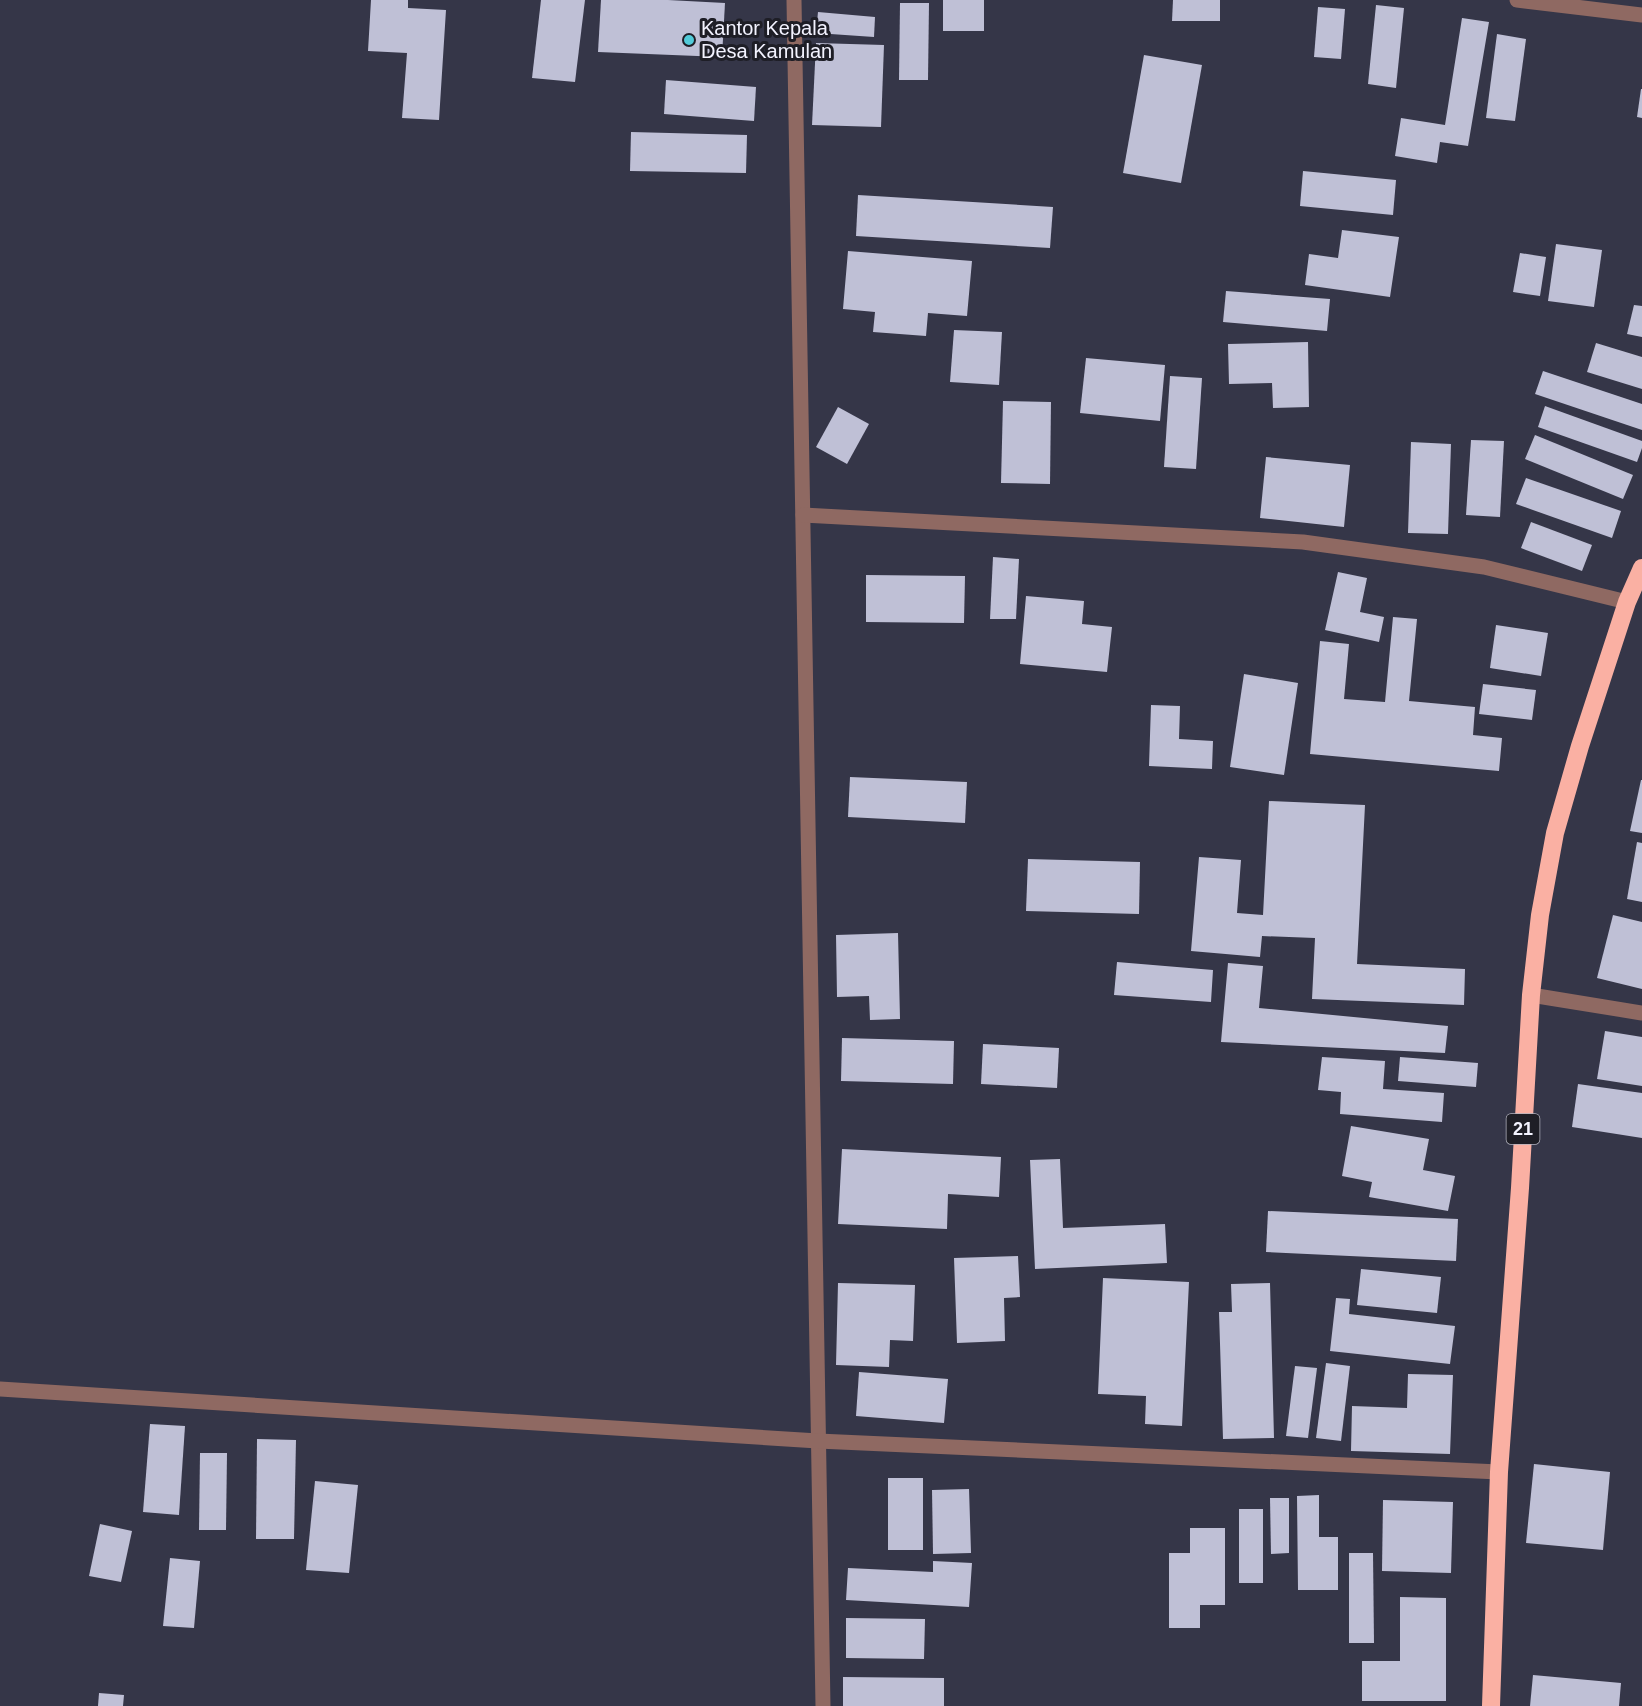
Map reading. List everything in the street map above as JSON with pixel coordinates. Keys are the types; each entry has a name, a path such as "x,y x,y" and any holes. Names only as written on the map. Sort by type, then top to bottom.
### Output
{"highway":[{"name":"21","path":"1491,1706 1499,1472 1520,1188 1531,995 1540,915 1555,833 1580,746 1627,602 1642,568"}],"street":[{"path":"794,0 823,1706"},
{"path":"1517,0 1642,15"},
{"path":"803,515 1304,543 1484,567 1627,602"},
{"path":"1531,995 1642,1014"},
{"path":"0,1389 818,1441 1499,1472"}],"building":[{"path":"371,0 408,0 408,8 446,10 439,120 402,118 407,53 368,51"},
{"path":"541,0 585,0 575,82 532,78"},
{"path":"601,0 725,3 722,57 598,52"},
{"path":"943,0 984,0 984,31 943,31"},
{"path":"1173,0 1220,0 1220,21 1172,21"},
{"path":"900,3 929,3 928,80 899,80"},
{"path":"1376,5 1404,8 1396,88 1368,84"},
{"path":"1318,7 1345,9 1341,59 1314,57"},
{"path":"818,12 875,17 874,37 816,33"},
{"path":"1462,18 1489,22 1468,146 1440,142 1437,163 1395,156 1401,118 1445,125"},
{"path":"1497,34 1526,39 1515,121 1486,118"},
{"path":"816,43 884,45 881,127 812,125"},
{"path":"1144,55 1202,65 1181,183 1123,173"},
{"path":"666,80 756,87 754,121 664,114"},
{"path":"1642,89 1642,118 1637,117"},
{"path":"631,132 747,135 746,173 630,171"},
{"path":"1303,171 1396,180 1393,215 1300,206"},
{"path":"858,195 1053,207 1050,248 856,236"},
{"path":"1342,230 1399,237 1390,297 1305,285 1309,254 1338,258"},
{"path":"1556,244 1602,250 1594,307 1548,301"},
{"path":"848,251 972,261 967,316 928,313 926,336 873,332 875,312 843,309"},
{"path":"1520,253 1546,257 1540,296 1513,292"},
{"path":"1226,291 1330,299 1327,331 1223,322"},
{"path":"1634,305 1642,306 1642,337 1627,334"},
{"path":"954,330 1002,332 999,385 950,382"},
{"path":"1308,342 1309,407 1273,408 1272,383 1229,384 1228,344"},
{"path":"1596,343 1642,357 1642,389 1587,372"},
{"path":"1086,358 1165,365 1160,421 1080,413"},
{"path":"1543,371 1642,404 1642,430 1535,394"},
{"path":"1170,376 1202,378 1196,469 1164,467"},
{"path":"1003,401 1051,402 1050,484 1001,483"},
{"path":"1545,406 1642,441 1637,462 1538,427"},
{"path":"838,407 869,424 847,464 816,447"},
{"path":"1535,435 1633,475 1623,499 1525,459"},
{"path":"1471,440 1504,441 1500,517 1466,515"},
{"path":"1411,442 1451,444 1448,534 1408,533"},
{"path":"1266,457 1350,465 1344,527 1260,518"},
{"path":"1526,478 1621,511 1612,538 1516,504"},
{"path":"1531,522 1592,545 1582,571 1521,548"},
{"path":"993,557 1019,559 1016,619 990,619"},
{"path":"1338,572 1367,578 1360,612 1384,617 1379,642 1325,630"},
{"path":"866,575 965,576 964,623 866,622"},
{"path":"1026,596 1084,601 1082,624 1112,627 1107,672 1020,664"},
{"path":"1393,617 1417,619 1409,701 1475,707 1473,735 1502,738 1499,771 1310,754 1320,641 1349,644 1344,699 1385,702"},
{"path":"1496,625 1548,633 1541,676 1490,668"},
{"path":"1244,674 1298,683 1284,775 1230,767"},
{"path":"1483,684 1536,690 1532,720 1479,714"},
{"path":"1151,705 1180,706 1179,739 1213,741 1212,769 1149,766"},
{"path":"850,777 967,782 965,823 848,817"},
{"path":"1642,780 1642,833 1630,831"},
{"path":"1269,801 1365,805 1357,964 1465,969 1464,1005 1312,999 1315,938 1262,936 1260,957 1191,951 1199,857 1241,860 1237,913 1263,915"},
{"path":"1637,842 1642,843 1642,902 1627,899"},
{"path":"1028,859 1140,862 1139,914 1026,911"},
{"path":"1613,915 1642,922 1642,989 1597,978"},
{"path":"898,933 900,1019 870,1020 869,996 837,997 836,935"},
{"path":"1117,962 1213,970 1211,1002 1114,995"},
{"path":"1228,963 1263,966 1259,1008 1448,1026 1445,1053 1221,1042"},
{"path":"1605,1031 1642,1037 1642,1086 1597,1079"},
{"path":"842,1038 954,1041 953,1084 841,1081"},
{"path":"983,1044 1059,1048 1057,1088 981,1084"},
{"path":"1322,1057 1385,1061 1383,1089 1444,1093 1442,1122 1340,1114 1341,1092 1318,1090"},
{"path":"1400,1057 1478,1063 1476,1087 1398,1081"},
{"path":"1578,1084 1642,1093 1642,1138 1572,1127"},
{"path":"1351,1126 1429,1139 1423,1170 1455,1176 1448,1211 1369,1197 1372,1182 1342,1176"},
{"path":"842,1149 1001,1157 999,1197 948,1194 947,1229 838,1224"},
{"path":"1060,1159 1063,1228 1165,1224 1167,1263 1035,1269 1030,1160"},
{"path":"1268,1211 1458,1219 1456,1261 1266,1252"},
{"path":"1018,1256 1020,1297 1004,1298 1005,1341 957,1343 954,1258"},
{"path":"1361,1269 1441,1277 1437,1313 1357,1305"},
{"path":"1103,1278 1189,1282 1182,1426 1145,1424 1146,1396 1098,1394"},
{"path":"838,1283 915,1285 913,1341 890,1340 889,1367 836,1365"},
{"path":"1270,1283 1274,1438 1223,1439 1219,1312 1232,1312 1231,1284"},
{"path":"1336,1298 1350,1299 1349,1314 1455,1326 1450,1364 1330,1351"},
{"path":"1326,1363 1350,1366 1341,1441 1316,1438"},
{"path":"1295,1366 1317,1368 1308,1438 1286,1436"},
{"path":"859,1372 948,1379 944,1423 856,1416"},
{"path":"1408,1374 1453,1375 1450,1454 1351,1451 1352,1406 1407,1408"},
{"path":"150,1424 185,1426 179,1515 143,1512"},
{"path":"257,1439 296,1440 294,1539 256,1539"},
{"path":"200,1453 227,1453 226,1530 199,1530"},
{"path":"1534,1464 1610,1472 1603,1550 1526,1543"},
{"path":"888,1478 923,1478 923,1550 888,1550"},
{"path":"315,1481 358,1485 349,1573 306,1570"},
{"path":"969,1489 971,1553 933,1554 932,1490"},
{"path":"1319,1495 1319,1537 1338,1537 1338,1590 1298,1590 1297,1496"},
{"path":"1270,1498 1289,1498 1289,1553 1271,1554"},
{"path":"1383,1500 1453,1502 1451,1573 1382,1571"},
{"path":"1239,1509 1263,1509 1263,1583 1239,1583"},
{"path":"100,1524 132,1531 121,1582 89,1576"},
{"path":"1190,1528 1225,1528 1225,1605 1200,1605 1200,1628 1169,1628 1169,1553 1190,1553"},
{"path":"1349,1553 1373,1553 1374,1643 1349,1643"},
{"path":"170,1558 200,1561 194,1628 163,1626"},
{"path":"933,1561 972,1563 969,1607 846,1600 848,1568 933,1572"},
{"path":"1400,1597 1446,1598 1446,1701 1362,1701 1362,1661 1400,1661"},
{"path":"846,1618 925,1619 924,1659 846,1658"},
{"path":"1533,1675 1621,1683 1619,1706 1530,1706"},
{"path":"843,1677 944,1678 944,1706 843,1706"},
{"path":"99,1693 124,1695 123,1706 98,1706"}],"place":[{"name":"Kantor Kepala Desa Kamulan","path":"689,40"}]}
